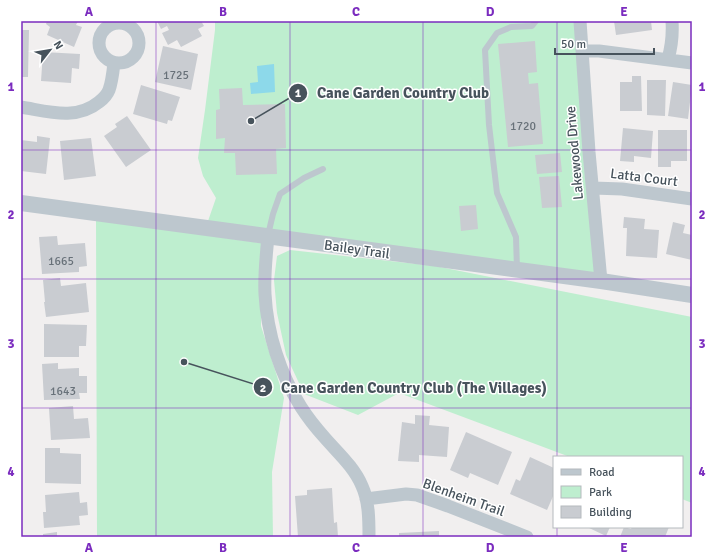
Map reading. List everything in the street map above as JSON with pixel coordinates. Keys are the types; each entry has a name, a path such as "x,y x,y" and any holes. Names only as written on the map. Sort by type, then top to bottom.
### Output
{"street":[{"name":"Lakewood Drive","path":"580,21 601,282"},
{"path":"668,59 672,47 672,21"},
{"path":"582,51 599,50 692,63"},
{"path":"21,107 64,114 84,111 95,106 104,99 108,92 111,84 114,63"},
{"name":"Latta Court","path":"593,188 622,189 692,199"},
{"name":"Bailey Trail","path":"21,204 268,236 692,295"},
{"path":"268,236 265,294 273,341 281,367 291,392 301,408 323,437 346,460 362,486 367,506 369,537"},
{"name":"Blenheim Trail","path":"366,499 406,494 417,495 527,537"}],"lane":[{"path":"517,270 516,237 497,193 489,125 485,50 497,33 511,27 532,26 536,21"},
{"path":"268,236 273,214 280,194 304,178 323,169"}],"green space":[{"path":"215,21 580,21 600,274 208,221 216,198 203,176 198,158"},
{"path":"96,220 261,243 261,326 284,398 272,472 273,537 97,537"},
{"path":"290,250 435,266 692,317 692,503 683,499 683,456 567,456 399,393 358,415 304,394 286,355 277,313 274,280 277,256"}],"water":[{"path":"274,64 275,92 251,94 250,83 258,82 257,66"}],"building":[{"path":"47,21 78,21 76,25 82,27 74,47 47,35 50,27 46,24"},
{"path":"157,21 201,21 204,26 198,29 202,36 181,47 177,40 168,45 162,33 169,30 167,26 161,29"},
{"path":"614,21 651,21 652,30 616,35"},
{"path":"21,30 29,30 28,77 21,77"},
{"path":"535,41 537,72 528,73 529,84 538,83 543,144 508,147 498,44"},
{"path":"163,46 198,54 191,90 155,82"},
{"path":"43,52 80,54 79,69 72,68 71,83 41,81"},
{"path":"632,76 641,76 642,111 620,111 620,82 632,82"},
{"path":"647,80 666,80 665,116 647,115"},
{"path":"673,82 692,85 688,119 668,116"},
{"path":"141,85 180,97 172,121 168,120 167,124 133,114"},
{"path":"242,88 243,105 285,104 286,148 276,149 277,174 236,175 235,153 224,153 225,138 216,139 216,110 220,109 219,89"},
{"path":"127,116 151,150 126,167 104,136 117,127 115,124"},
{"path":"623,128 653,131 651,158 634,156 634,162 620,161"},
{"path":"658,130 687,130 687,161 671,161 671,167 658,167"},
{"path":"37,136 50,138 46,174 21,171 21,140 37,142"},
{"path":"91,138 96,176 64,180 60,141"},
{"path":"560,153 562,172 537,174 535,155"},
{"path":"559,176 562,207 542,208 539,177"},
{"path":"476,205 478,229 461,231 459,206"},
{"path":"624,217 645,219 644,229 659,230 657,258 626,256 627,228 623,228"},
{"path":"673,222 685,225 683,233 692,235 692,260 666,254"},
{"path":"57,236 58,245 85,243 87,266 79,267 79,272 42,274 39,237"},
{"path":"60,278 61,286 86,283 89,312 46,317 43,280"},
{"path":"44,324 87,325 86,346 79,346 79,357 44,357"},
{"path":"58,363 58,369 79,368 79,376 87,376 87,393 79,393 80,399 44,400 42,364"},
{"path":"73,406 74,419 88,418 90,438 51,440 49,408"},
{"path":"415,415 430,416 429,425 449,427 447,457 419,455 419,462 398,461 402,422 415,424"},
{"path":"466,432 512,452 498,485 470,473 468,478 450,470"},
{"path":"45,448 60,448 60,453 81,454 81,484 45,483"},
{"path":"530,457 553,468 553,496 547,510 510,494 516,479 520,481"},
{"path":"332,488 334,523 337,522 338,537 298,537 295,496 307,495 307,490"},
{"path":"79,492 80,503 87,502 88,515 79,516 80,525 44,528 43,512 46,512 45,495"},
{"path":"589,528 610,528 606,536"},
{"path":"624,528 669,528 665,537 620,537"},
{"path":"439,531 439,537 399,537 399,533"},
{"path":"57,532 57,537 43,537 43,534"}],"place":[{"name":"Cane Garden Country Club","path":"251,121"},
{"name":"Cane Garden Country Club (The Villages)","path":"184,362"}]}
